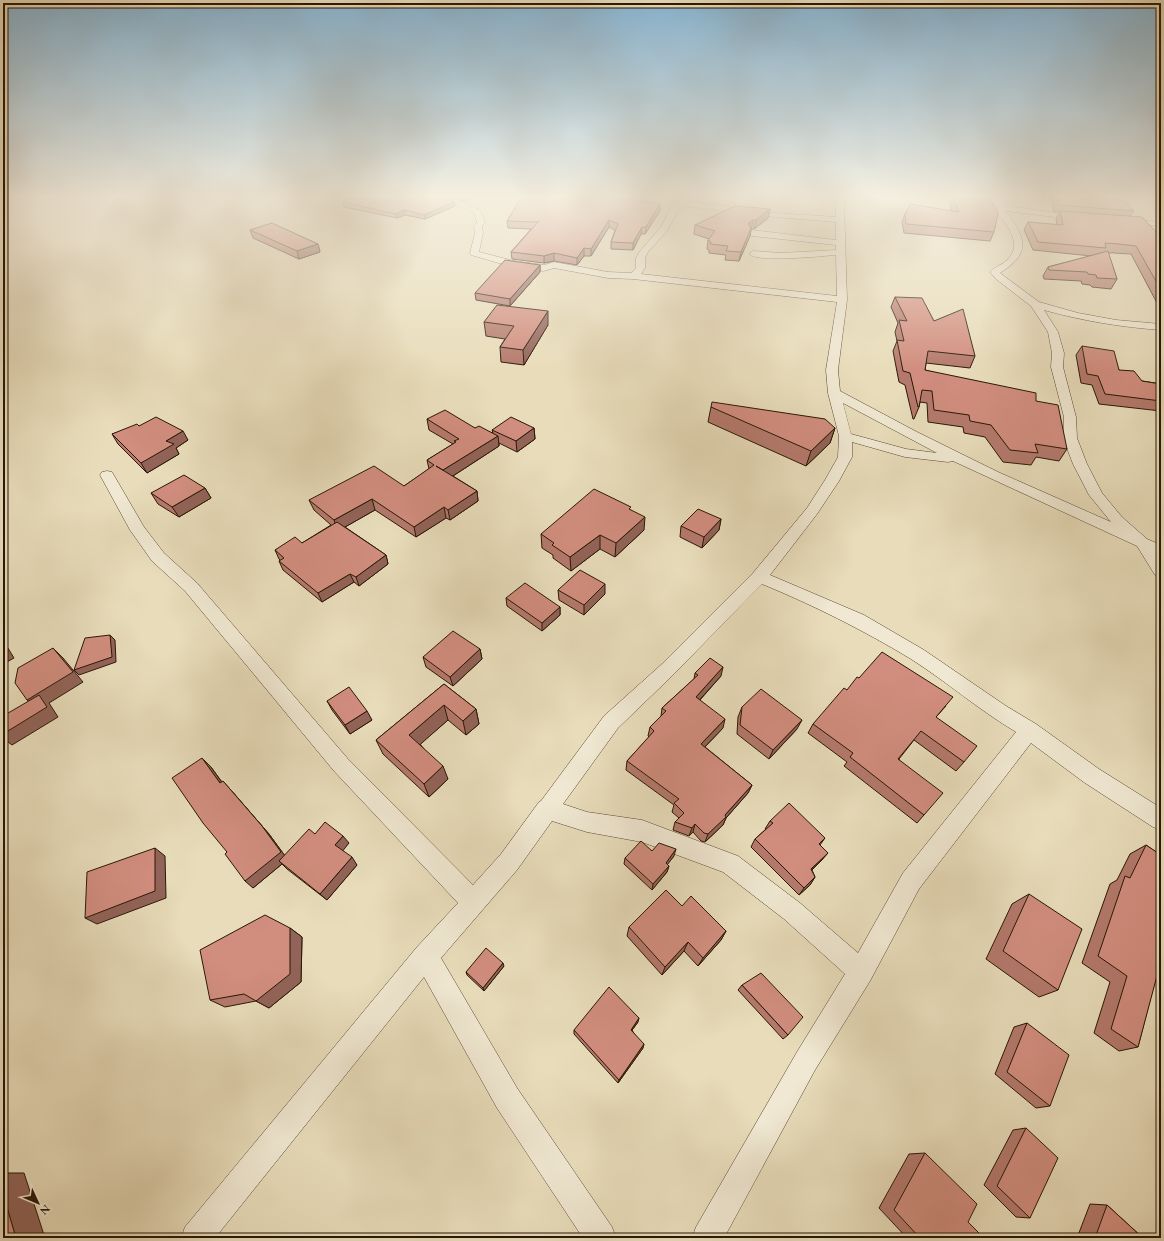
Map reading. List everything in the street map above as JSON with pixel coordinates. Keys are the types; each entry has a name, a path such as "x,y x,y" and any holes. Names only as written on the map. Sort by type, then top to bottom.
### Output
{"street":[{"path":"481,255 513,264 544,268 554,265 608,275 633,276 842,300"},
{"path":"633,276 641,268 642,255"},
{"path":"769,255 795,255"},
{"path":"196,1238 426,956 509,862 611,722 668,669 759,577 812,511 832,481 845,457 845,436 834,393 832,370 842,300 840,255"},
{"path":"1015,255 1012,261 996,272 999,277 1025,295 1035,304 1053,332 1058,353 1057,367 1070,417 1070,438 1080,464 1096,495 1117,520 1141,542 1161,572"},
{"path":"1035,304 1077,316 1116,323 1161,327"},
{"path":"834,393 959,459 1161,551"},
{"path":"845,436 905,453 959,459"},
{"path":"107,475 138,530 158,557 191,587 341,765 474,903"},
{"path":"759,577 792,590 858,620 918,655 999,712 1029,730 1092,776 1161,820"},
{"path":"708,1238 739,1179 806,1061 861,972 912,881 1029,730"},
{"path":"546,810 587,822 642,831 730,864 792,911 861,972"},
{"path":"426,956 507,1098 601,1238"}],"building":[{"path":"563,255 579,255 577,258"},
{"path":"1093,255 1109,255 1117,279 1097,278 1096,275 1088,274 1087,272 1049,270 1048,267"},
{"path":"1141,255 1161,255 1161,290"},
{"path":"505,260 540,265 510,299 475,293"},
{"path":"895,297 922,298 934,321 963,309 975,356 928,351 925,370 1036,393 1036,401 1058,405 1067,449 1035,444 1038,453 1010,450 991,425 970,421 969,415 934,410 932,391 922,390 918,407 910,373 903,371 897,340 904,341 899,320 907,321"},
{"path":"497,305 548,311 523,350 500,347 514,326 484,322"},
{"path":"1082,346 1114,351 1119,370 1134,371 1142,381 1161,384 1161,401 1105,394 1098,376 1087,374"},
{"path":"712,402 825,419 835,428 811,451 711,407"},
{"path":"445,410 475,428 479,426 498,436 443,470 436,466 477,491 448,510 444,507 414,527 372,499 334,520 309,500 374,466 404,486 434,465 427,460 459,439 427,419"},
{"path":"156,417 183,431 166,441 174,444 141,463 112,434 137,424 139,426"},
{"path":"511,417 534,428 516,441 492,430"},
{"path":"184,475 205,488 172,507 151,493"},
{"path":"594,489 631,507 629,509 645,517 616,543 600,535 570,557 552,545 554,543 541,534"},
{"path":"698,509 721,519 704,537 681,526"},
{"path":"337,522 386,555 356,577 350,574 318,593 279,561 284,558 275,550 295,537 302,543"},
{"path":"580,570 605,584 584,605 558,590"},
{"path":"525,583 560,607 542,623 506,598"},
{"path":"453,631 480,649 450,677 423,657"},
{"path":"110,635 112,657 74,670 85,638"},
{"path":"53,648 73,672 27,700 15,683 18,668"},
{"path":"882,652 953,697 936,717 977,746 964,762 921,731 898,759 943,793 924,815 850,757 853,753 813,724 844,688 847,690 857,677 859,678"},
{"path":"710,658 723,667 696,697 725,719 701,744 752,785 725,815 726,817 708,834 704,833 695,824 692,828 675,822 684,813 674,803 679,799 627,761 654,731 650,727 666,711 662,708 698,675 695,673"},
{"path":"444,684 476,709 463,721 444,705 409,735 443,766 424,784 376,740"},
{"path":"349,687 367,711 345,725 327,701"},
{"path":"761,689 802,720 773,750 740,725 742,707"},
{"path":"39,695 47,707 3,734 3,716"},
{"path":"202,758 220,783 223,781 262,826 281,852 245,881 225,854 227,852 203,823 172,778"},
{"path":"789,803 825,838 819,844 828,853 811,869 815,877 804,888 755,839 773,823 770,821"},
{"path":"325,822 343,836 335,845 352,857 320,894 279,861 309,829 315,834"},
{"path":"641,841 652,851 659,843 676,849 666,863 669,866 653,884 625,858"},
{"path":"1146,845 1161,855 1161,974 1158,972 1138,1047 1111,1029 1127,976 1098,956 1125,876 1130,878"},
{"path":"155,848 155,891 85,918 87,872"},
{"path":"666,890 682,906 691,896 726,931 703,958 688,942 665,967 629,927"},
{"path":"1029,894 1082,929 1058,990 1003,951"},
{"path":"265,915 290,928 290,974 256,1001 244,994 210,1000 200,950"},
{"path":"486,948 503,963 483,988 466,972"},
{"path":"761,973 803,1017 788,1035 742,985"},
{"path":"609,987 639,1018 631,1030 644,1044 619,1080 574,1030"},
{"path":"1027,1023 1069,1055 1050,1106 1007,1072"},
{"path":"1026,1128 1058,1158 1030,1218 997,1186"},
{"path":"925,1153 977,1204 968,1222 984,1238 920,1238 894,1210"},
{"path":"3,1194 16,1238 3,1238"},
{"path":"1107,1205 1143,1238 1095,1238"}]}
